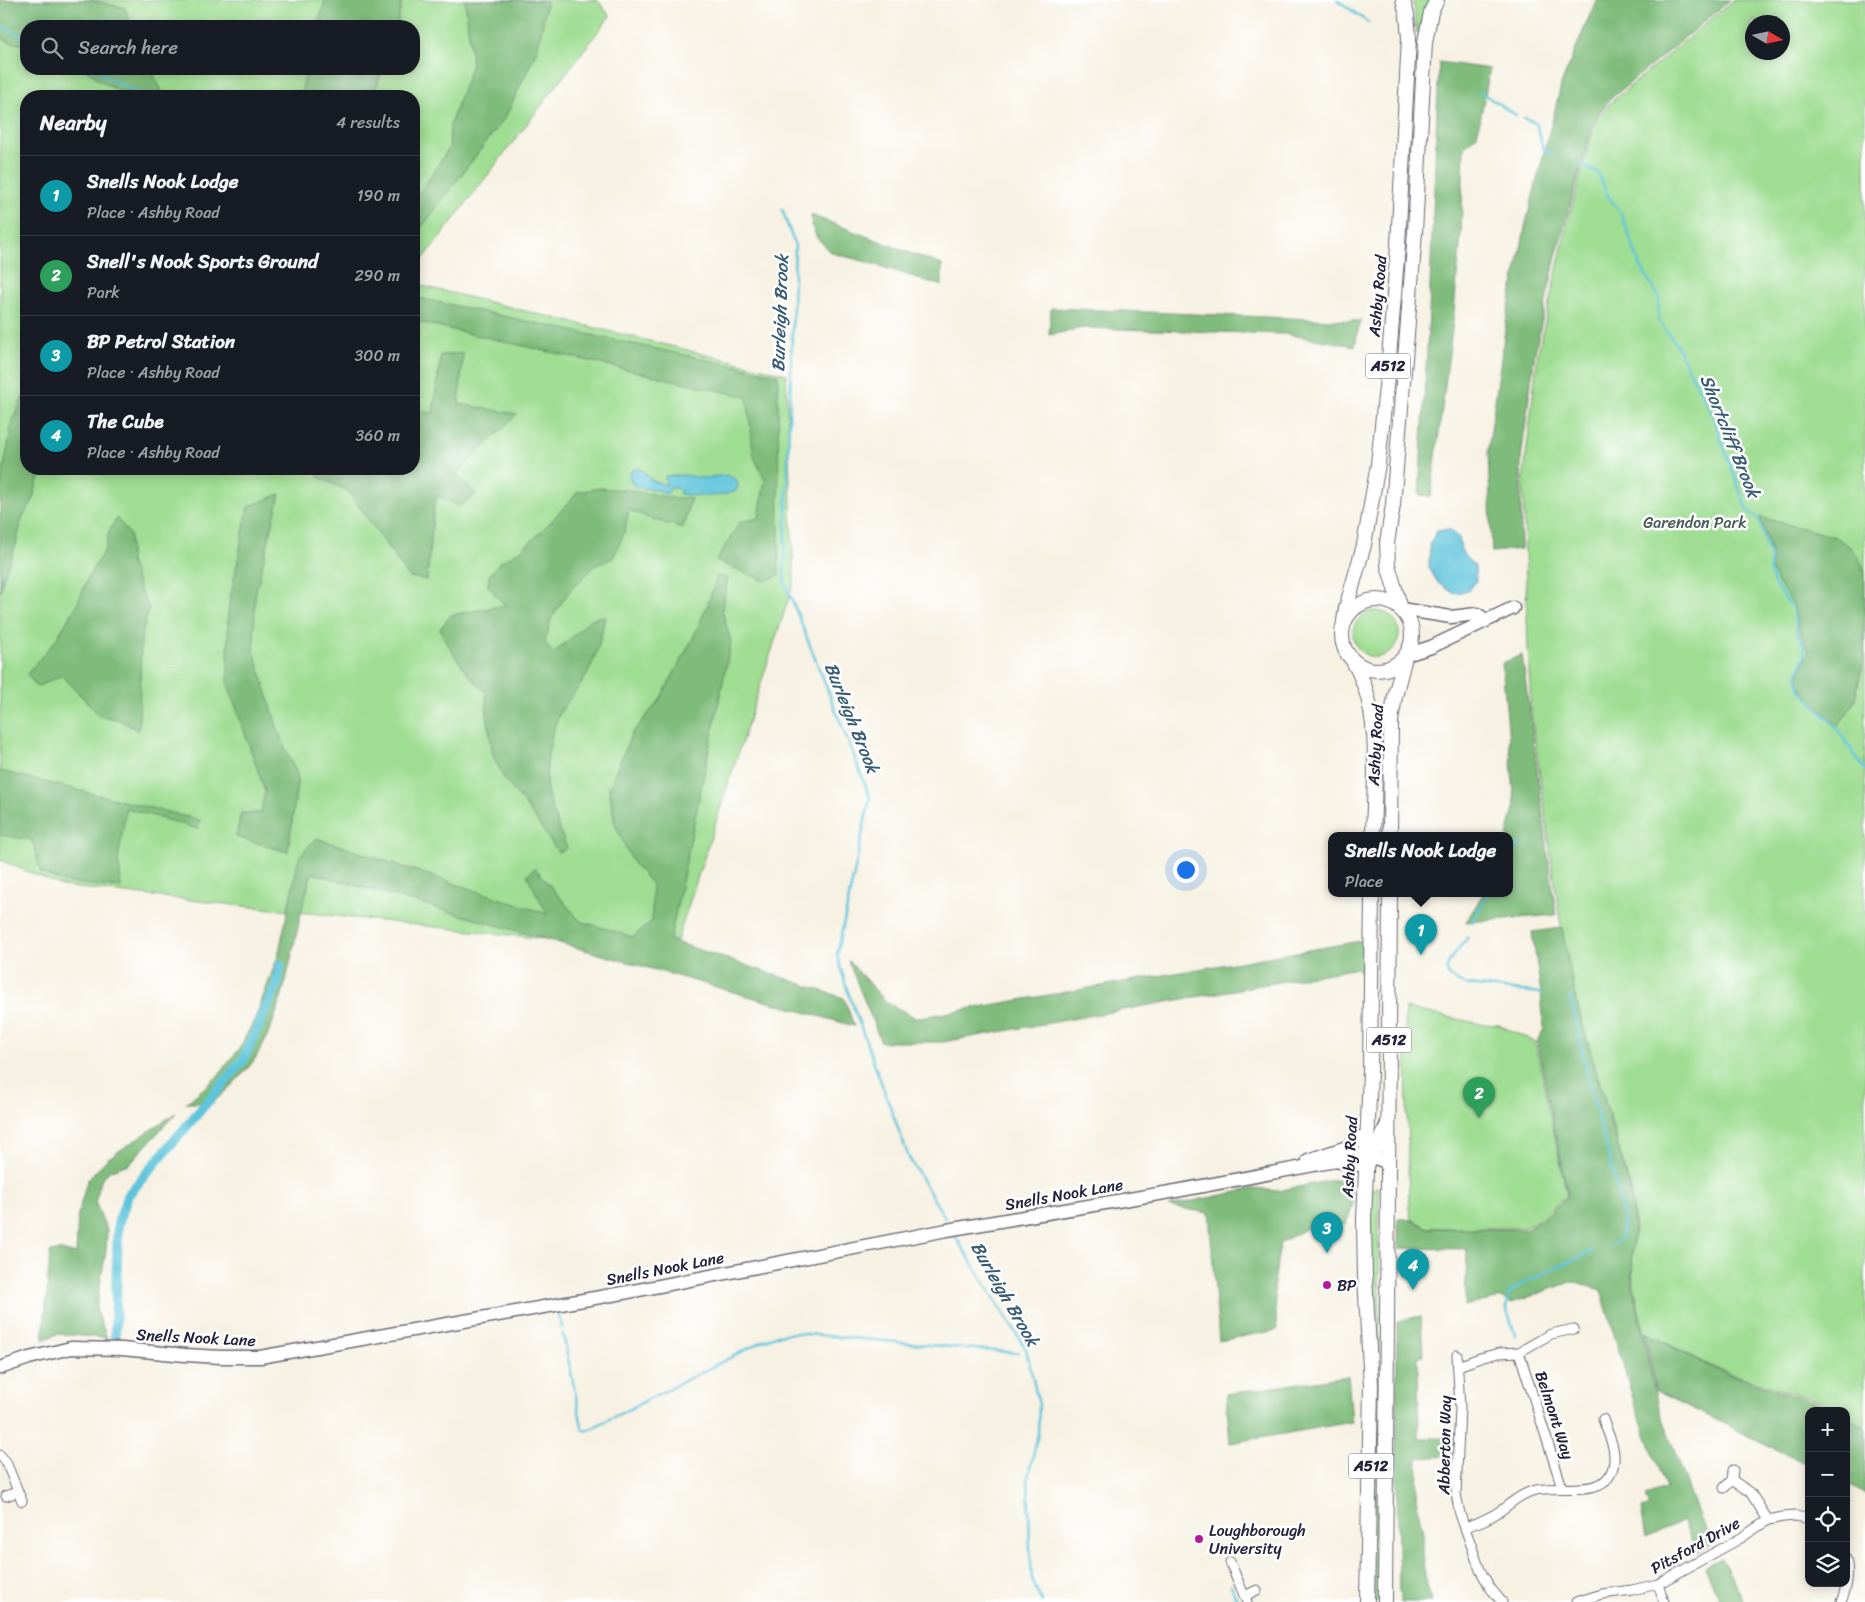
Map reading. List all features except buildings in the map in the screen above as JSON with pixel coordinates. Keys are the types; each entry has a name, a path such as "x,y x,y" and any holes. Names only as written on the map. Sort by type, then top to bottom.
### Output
{"main road":[{"name":"Ashby Road","path":"1344,621 1370,516 1378,464 1389,358 1398,245 1408,47 1407,15 1403,0"},
{"name":"Ashby Road","path":"1401,609 1388,565 1387,543 1393,505 1407,334 1424,42 1431,12 1437,0"},
{"path":"1384,600 1401,609 1409,621 1412,634 1410,648 1405,656 1394,666 1381,670 1367,669 1354,663 1345,651 1341,633 1344,621 1349,613 1365,602 1384,600"},
{"name":"Ashby Road","path":"1390,832 1391,721 1405,656"},
{"name":"Ashby Road","path":"1354,663 1364,685 1372,723 1374,753 1373,832"},
{"name":"Ashby Road","path":"1367,1602 1371,1386 1364,1267 1364,1187 1369,1159 1372,897"},
{"name":"A512","path":"1385,1602 1390,897"}],"street":[{"path":"1405,656 1431,647 1513,608"},
{"path":"1401,609 1451,617 1476,614 1486,620"},
{"path":"1369,1159 1388,1121"},
{"path":"1296,1167 1311,1158 1354,1144 1368,1132"},
{"name":"Snells Nook Lane","path":"0,1368 29,1358 71,1348 122,1349 185,1356 260,1357 604,1296 938,1232 1176,1191 1335,1160 1369,1159 1388,1164"},
{"path":"1458,1366 1499,1353 1519,1352 1551,1334 1568,1333"},
{"name":"Belmont Way","path":"1519,1352 1562,1487"},
{"name":"Abberton Way","path":"1457,1355 1460,1408 1456,1494 1460,1514 1480,1570 1491,1589 1502,1602"},
{"path":"1465,1527 1499,1512 1524,1493 1562,1487 1594,1488 1604,1482 1614,1464 1614,1453 1602,1430 1603,1419"},
{"path":"0,1455 6,1462 22,1502"},
{"path":"1724,1488 1732,1480 1733,1470"},
{"path":"1732,1480 1750,1492 1768,1520"},
{"path":"6,1496 17,1492"},
{"name":"Pitsford Drive","path":"1576,1602 1602,1594 1658,1584 1741,1538 1768,1520 1796,1516 1805,1518"},
{"path":"1230,1562 1246,1599 1257,1590"},
{"path":"1658,1584 1664,1602"},
{"path":"1841,1602 1847,1587"}],"green space":[{"path":"0,0 597,0 610,16 420,263 420,90 20,90 20,475 420,475 420,285 786,374 794,582 673,953 62,886 0,860"},
{"path":"0,0 90,0 125,8 130,20 20,20 20,44 9,42 0,37"},
{"path":"325,0 402,0 398,20 320,20"},
{"path":"465,0 547,0 538,48 506,116 420,229 420,193 449,148 450,125 472,64"},
{"path":"1413,0 1430,0 1423,14 1419,34 1417,34"},
{"path":"1596,0 1730,0 1608,101 1593,124 1556,256 1535,352 1521,459 1521,549 1492,552 1488,451 1507,316 1526,223 1562,82"},
{"name":"Garendon Park","path":"1734,0 1865,0 1865,1427 1850,1417 1850,1407 1836,1407 1717,1369 1643,1331 1634,1286 1632,1253 1635,1225 1631,1190 1576,1001 1559,914 1531,711 1528,649 1523,483 1538,352 1567,225 1594,126 1609,104"},
{"path":"1439,62 1490,69 1477,135 1464,148 1461,234 1453,322 1431,496 1419,495 1429,313"},
{"path":"93,75 154,75 161,90 118,90"},
{"path":"305,75 381,75 375,90 302,90"},
{"path":"811,215 942,265 942,286 832,253 817,238 812,227"},
{"path":"420,298 778,375 779,575 766,581 716,561 740,522 759,518 765,479 754,457 747,397 420,322"},
{"path":"1051,308 1360,321 1355,346 1285,334 1083,328 1049,335"},
{"path":"463,353 459,404 517,414 456,475 476,494 460,506 437,496 434,507 427,580 409,577 348,491 318,477 318,475 420,475 420,411 433,413 441,355"},
{"path":"20,404 20,475 39,475 32,502 22,518 16,545 4,575 0,592 0,491 12,422"},
{"path":"599,488 629,490 674,498 691,498 683,528 629,510 624,533 613,558 595,566 568,593 551,619 545,642 553,654 591,619 605,616 594,660 581,684 561,711 550,742 546,772 547,790 567,848 558,852 524,803 504,779 493,755 486,693 460,663 440,629 451,615 505,605 488,586 489,576 500,562 521,550 544,529 578,492"},
{"path":"280,494 255,595 254,651 280,736 298,777 288,852 236,837 241,813 261,813 265,791 228,684 228,611 248,507"},
{"path":"1760,517 1836,537 1850,547 1860,560 1865,573 1864,659 1854,703 1838,726 1812,701 1800,686 1800,673 1809,652 1798,627 1793,604 1777,582 1771,569 1773,559"},
{"path":"117,518 130,535 130,561 142,595 149,607 141,638 139,731 117,719 100,716 62,675 37,687 27,674 55,641 77,605 89,575 106,548 109,531"},
{"path":"717,576 728,578 722,610 731,642 670,940 844,998 854,1026 312,873 278,1009 259,1052 244,1072 213,1103 186,1103 216,1078 239,1049 255,1019 278,956 299,857 316,838 547,914 527,875 535,868 580,921 633,937 652,921 652,884 633,863 615,824 609,788 632,733 659,701 692,640 708,604"},
{"path":"1371,611 1381,611 1395,621 1399,634 1395,647 1389,653 1381,657 1371,657 1357,647 1353,639 1353,629 1363,615"},
{"path":"1522,655 1556,915 1466,922 1481,897 1513,897 1513,832 1508,832 1515,804 1502,663"},
{"path":"0,771 200,820 198,829 126,808 118,860 121,888 64,882 41,873 32,840 0,835"},
{"path":"1562,928 1576,1001 1630,1190 1634,1225 1632,1253 1633,1286 1657,1403 1700,1519 1713,1544 1697,1553 1683,1520 1646,1538 1641,1509 1649,1507 1645,1495 1666,1488 1634,1402 1601,1290 1573,1281 1512,1303 1500,1298 1465,1306 1467,1249 1398,1248 1398,1218 1411,1220 1428,1228 1525,1230 1540,1221 1568,1196 1537,1042 1544,1029 1532,932"},
{"path":"1366,940 1367,970 1363,975 1357,968 943,1042 881,1042 848,960 886,1002 916,1018"},
{"path":"1405,1008 1481,1024 1499,1025 1535,1042 1567,1195 1540,1219 1524,1228 1428,1228 1411,1219 1409,1208"},
{"path":"176,1113 129,1164 111,1170 102,1178 95,1202 107,1230 106,1251 96,1309 107,1338 57,1334 43,1340 50,1252 61,1250 76,1254 78,1214 87,1181 107,1159"},
{"path":"1338,1179 1350,1187 1353,1205 1346,1224 1312,1225 1280,1243 1274,1284 1277,1330 1219,1341 1209,1213 1168,1206 1257,1188 1277,1191"},
{"path":"1377,1187 1379,1191 1380,1602 1373,1602 1370,1190"},
{"path":"1421,1316 1423,1355 1418,1357 1419,1438 1452,1438 1451,1456 1418,1458 1417,1504 1423,1532 1424,1575 1432,1602 1401,1602 1399,1593 1396,1445 1397,1321"},
{"path":"1644,1332 1717,1370 1828,1407 1805,1407 1805,1463 1656,1391"},
{"path":"1348,1376 1352,1422 1230,1443 1226,1394"},
{"path":"1850,1418 1865,1427 1865,1493 1850,1485"},
{"path":"1721,1558 1745,1602 1720,1602 1705,1567"}],"water":[{"path":"634,469 640,469 653,481 666,485 665,476 684,475 704,478 727,475 737,480 738,487 735,492 714,496 680,494 677,488 671,488 667,494 657,490 635,487 631,482 629,473"},
{"path":"1449,529 1459,537 1463,554 1475,566 1476,581 1469,591 1453,593 1438,583 1429,568 1430,543 1437,531"}],"waterway":[{"name":"Shortcliff Brook","path":"1337,0 1369,23"},
{"path":"0,25 20,35"},
{"path":"102,75 133,90"},
{"name":"Shortcliff Brook","path":"1480,92 1516,115"},
{"name":"Shortcliff Brook","path":"1524,118 1536,123 1543,148 1552,154"},
{"name":"Shortcliff Brook","path":"1579,164 1598,173 1608,196 1621,213 1640,265 1659,298 1658,320 1675,342 1712,415 1747,510 1758,518 1770,557 1770,571 1774,584 1792,607 1797,632 1804,646 1805,655 1797,674 1799,689 1836,727 1865,770"},
{"name":"Burleigh Brook","path":"782,209 795,246 784,580 870,797 837,955 848,992 909,1158 945,1218"},
{"path":"1513,853 1521,842"},
{"path":"1472,922 1486,897"},
{"path":"1468,937 1448,964 1449,976 1456,981 1468,985 1541,993"},
{"path":"115,1339 118,1224 128,1195 243,1060 277,984 280,965"},
{"path":"1570,995 1591,1090 1621,1202 1623,1224 1621,1237 1617,1242 1610,1245"},
{"name":"Burleigh Brook","path":"955,1236 1026,1349 1039,1405 1038,1434 1028,1477 1032,1580 1042,1602"},
{"path":"1515,1335 1506,1307 1509,1293 1525,1282 1592,1251"},
{"path":"558,1311 562,1328"},
{"path":"582,1429 586,1431 778,1335 795,1333 1018,1353"},
{"path":"563,1334 582,1426"},
{"path":"1231,1585 1238,1602"}],"place":[{"name":"Snells Nook Lodge","path":"1421,955"},
{"name":"Snell's Nook Sports Ground","path":"1479,1118"},
{"name":"BP Petrol Station","path":"1327,1253"},
{"name":"BP","path":"1327,1285"},
{"name":"The Cube","path":"1413,1290"},
{"name":"Loughborough University","path":"1199,1539"}]}
